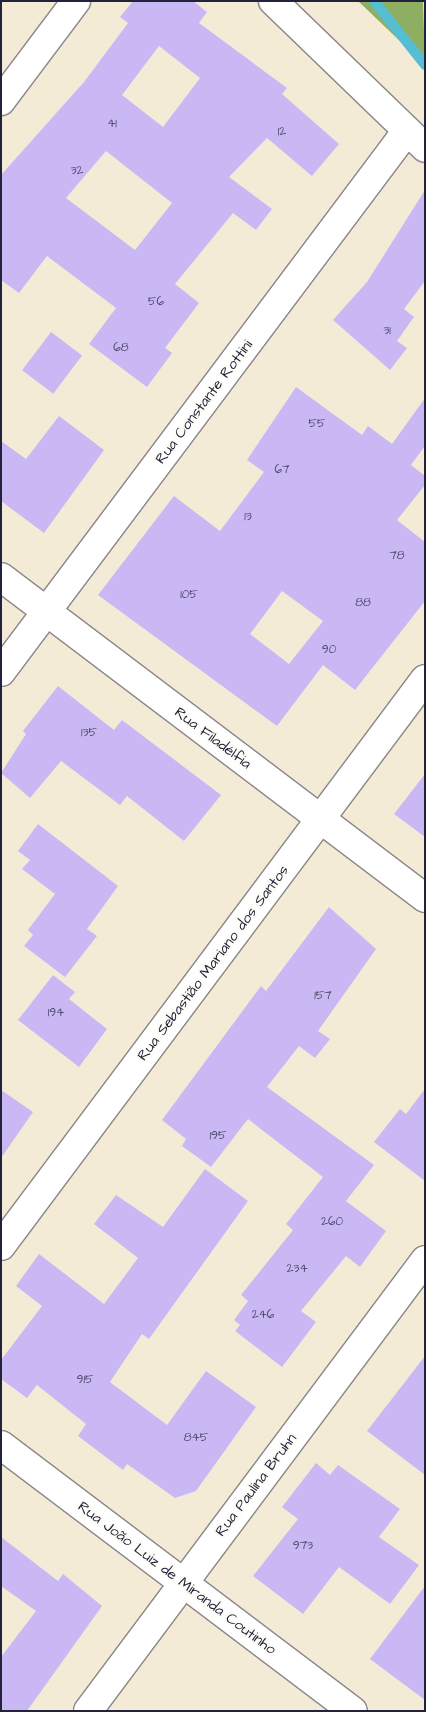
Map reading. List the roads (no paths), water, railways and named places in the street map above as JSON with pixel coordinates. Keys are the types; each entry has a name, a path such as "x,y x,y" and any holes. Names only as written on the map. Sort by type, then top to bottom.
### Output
{"street":[{"path":"1,101 76,1"},
{"path":"274,1 415,140"},
{"name":"Rua Constante Rottini","path":"1,672 415,140"},
{"name":"Rua Filadélfia","path":"1,577 425,898"},
{"name":"Rua Sebastião Mariano dos Santos","path":"1,1246 425,679"},
{"name":"Rua Paulina Bruhn","path":"88,1711 425,1260"},
{"name":"Rua João Luiz de Miranda Coutinho","path":"1,1445 353,1711"}],"waterway":[{"path":"374,1 425,65"}]}
